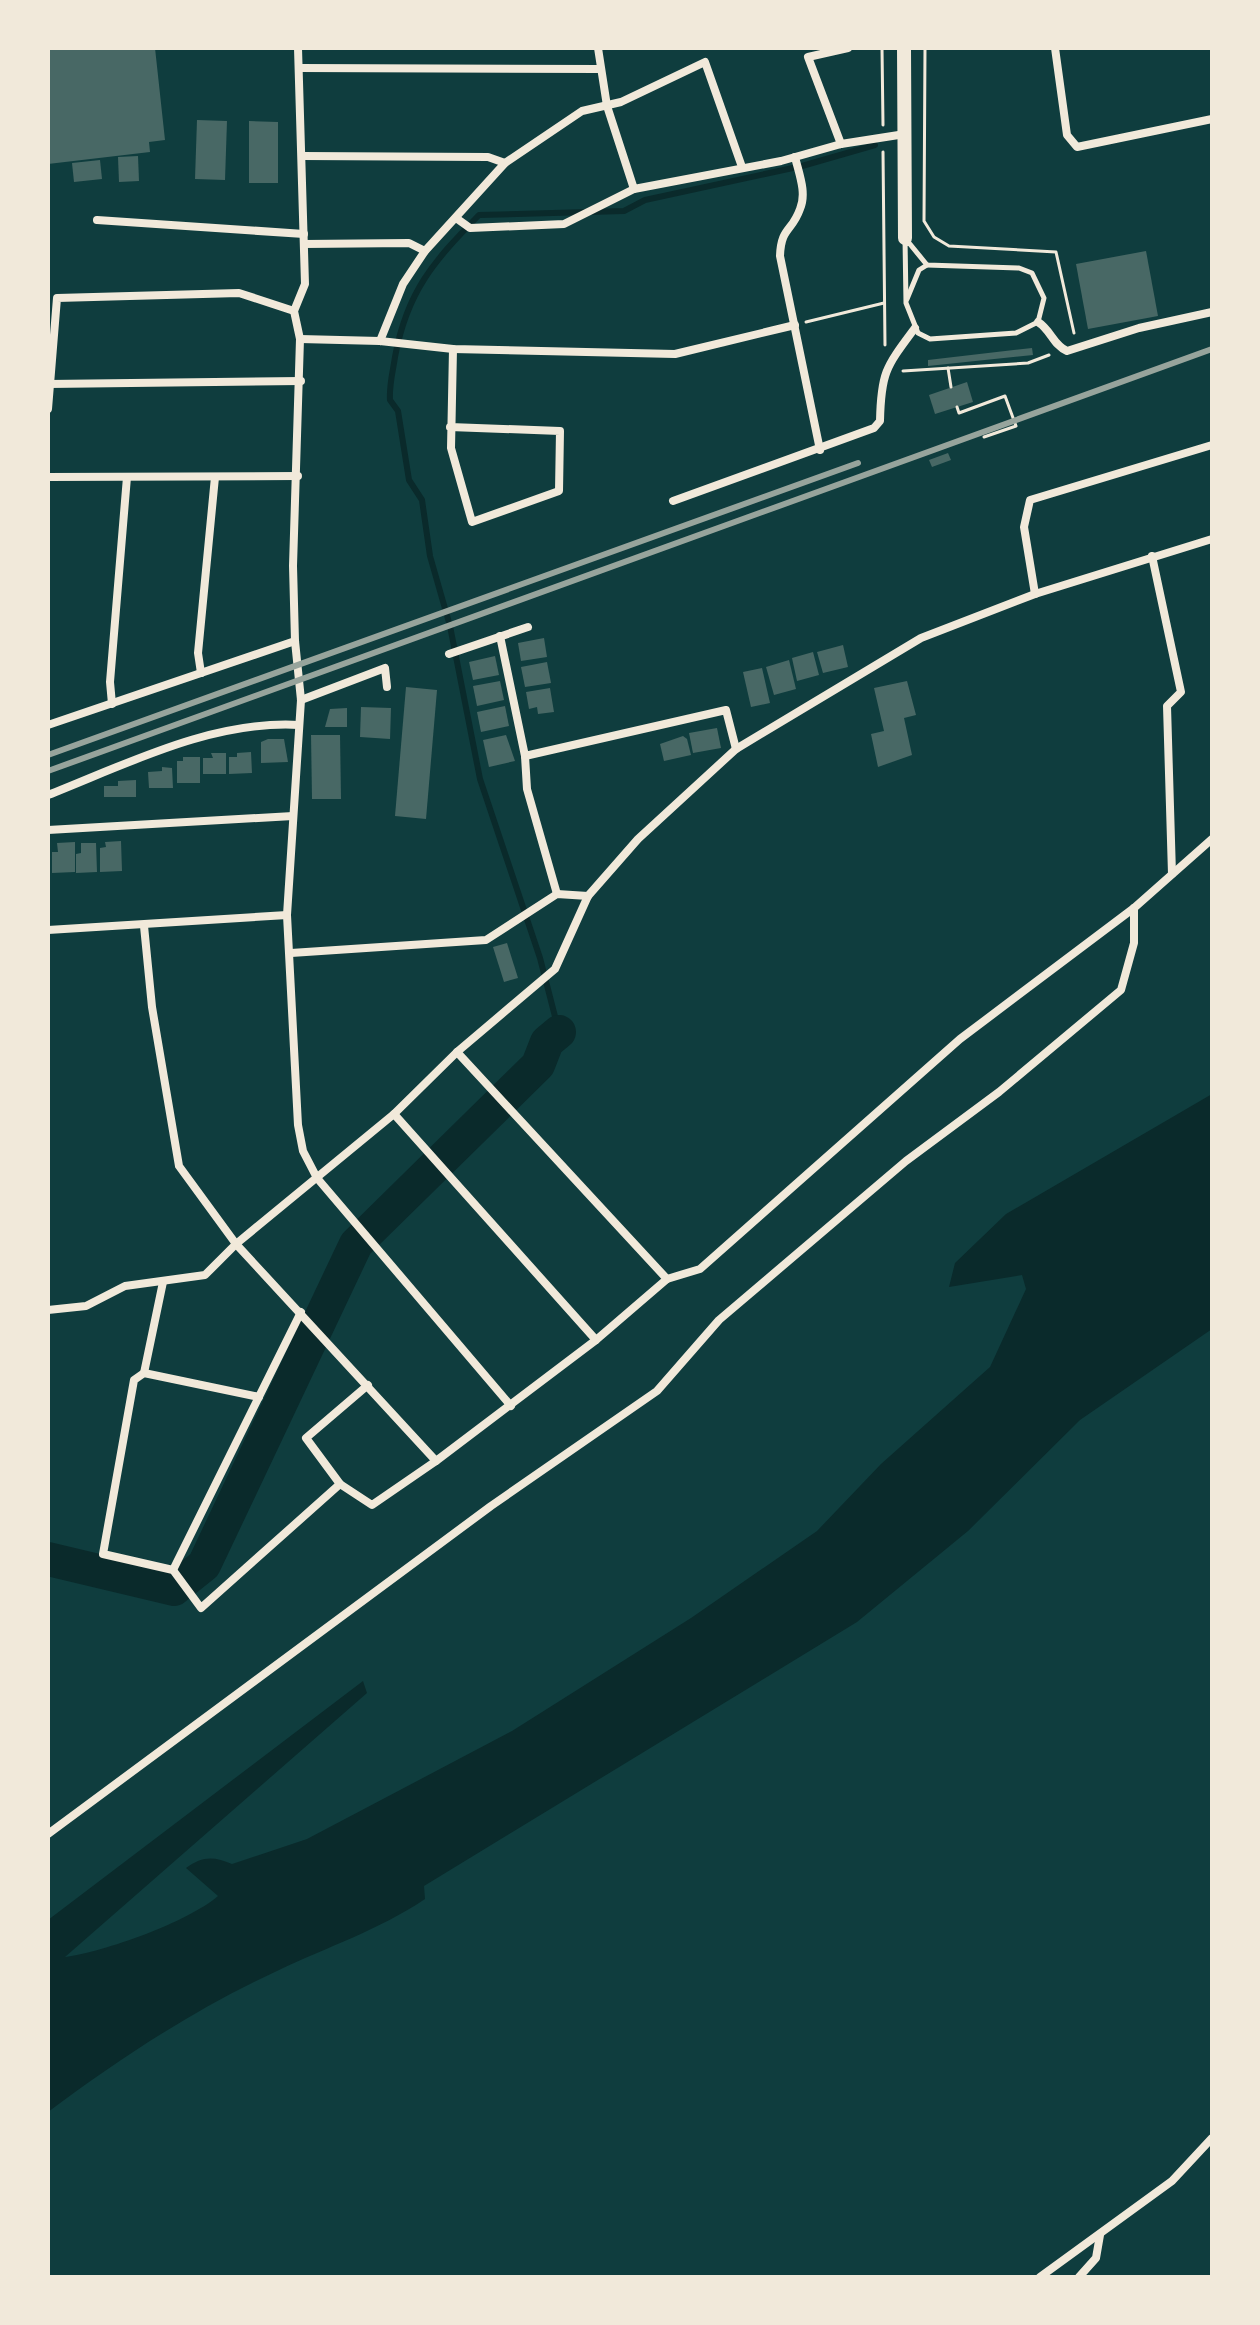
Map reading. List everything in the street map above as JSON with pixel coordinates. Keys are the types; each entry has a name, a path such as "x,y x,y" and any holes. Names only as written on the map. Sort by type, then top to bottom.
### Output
{"main road":[{"path":"904,48 905,238"}],"street":[{"path":"298,48 305,284 294,311 300,339 301,381 293,566 295,641 301,700 287,915 298,1125 303,1151 317,1178 511,1406"},
{"path":"598,48 607,106 634,189"},
{"path":"841,144 808,57 848,48"},
{"path":"1055,48 1067,135 1077,147 1212,119"},
{"path":"380,341 403,284 425,251 505,163 582,111 607,106 705,62 742,167"},
{"path":"299,68 599,69"},
{"path":"456,218 470,228 564,224 634,189 795,157 841,144 905,134"},
{"path":"302,156 488,157 505,163"},
{"path":"795,157 803,188 802,207 781,236 780,256 820,450"},
{"path":"97,220 304,239 409,243 425,251"},
{"path":"48,409 57,298 239,293 294,311"},
{"path":"1038,322 1048,328 1059,348 1067,351 1139,328 1212,312"},
{"path":"300,339 380,341 453,349 675,354 795,325"},
{"path":"673,501 874,428 880,421 881,380 888,363 915,328"},
{"path":"450,427 560,431 559,491 472,522 451,448 450,427 453,349"},
{"path":"49,384 301,381"},
{"path":"1035,594 1024,527 1030,500 1212,445"},
{"path":"48,477 298,476"},
{"path":"112,704 110,682 127,477"},
{"path":"201,673 198,653 215,477"},
{"path":"48,1310 86,1306 125,1286 205,1275 236,1244 394,1114 457,1052 555,969 588,896 638,839 736,749 921,638 1035,594 1212,539"},
{"path":"1152,556 1181,692 1167,706 1172,874"},
{"path":"454,653 528,627"},
{"path":"500,636 525,756 527,789 557,894"},
{"path":"48,725 295,641"},
{"path":"301,700 385,668 387,687"},
{"path":"525,756 726,710 736,749"},
{"path":"48,795 195,738 280,724 299,725"},
{"path":"48,830 293,816"},
{"path":"368,1385 306,1438 340,1484 372,1505 511,1406 596,1340 667,1279 700,1269 960,1039 1134,908 1195,858 1212,839"},
{"path":"291,953 486,940 557,894 588,896"},
{"path":"48,1834 491,1506 657,1391 719,1320 906,1161 999,1092 1121,990 1134,943 1134,908"},
{"path":"48,930 287,915"},
{"path":"144,926 152,1007 179,1166 236,1244 436,1461"},
{"path":"457,1052 667,1279"},
{"path":"394,1114 596,1340"},
{"path":"163,1282 144,1373 134,1380 103,1554 173,1570 201,1608 340,1484"},
{"path":"173,1570 301,1312"},
{"path":"144,1373 259,1397"},
{"path":"1040,2277 1172,2181 1212,2138"},
{"path":"1079,2277 1096,2258 1100,2235"}],"lane":[{"path":"905,238 927,265 1019,268 1032,273 1044,298 1038,322 1016,333 930,339 915,328 906,303 905,238"},
{"path":"906,303 912,282 927,265"}],"path":[{"path":"925,48 924,221 934,237 949,246 1056,252 1075,336 1067,342"},
{"path":"795,325 884,303"},
{"path":"948,368 951,387"},
{"path":"957,407 959,413 1005,396 1016,426 984,437"}],"water":[{"path":"1212,1094 1212,1329 1080,1420 968,1531 857,1622 424,1886 425,1899 407,1910 217,2001 130,2054 48,2112 48,1920 363,1681 367,1693 65,1957 123,1942 187,1916 218,1896 186,1868 192,1864 208,1858 232,1864 307,1839 512,1731 691,1618 817,1531 881,1464 990,1367 1026,1289 1022,1275 949,1287 955,1263 1006,1214"}],"building":[{"path":"48,48 155,48 165,140 149,142 150,152 48,164"},
{"path":"197,120 227,121 225,180 195,179"},
{"path":"249,121 278,122 278,183 249,183"},
{"path":"138,156 139,181 119,182 118,157"},
{"path":"100,160 102,179 74,182 72,163"},
{"path":"1146,251 1158,316 1088,329 1076,264"},
{"path":"1032,348 1033,355 928,366 928,360"},
{"path":"967,382 973,402 935,414 929,395"},
{"path":"948,453 951,460 932,467 929,460"},
{"path":"544,638 547,657 521,661 518,643"},
{"path":"843,645 848,667 823,673 817,652"},
{"path":"813,652 819,675 797,681 792,658"},
{"path":"495,656 499,675 473,680 469,662"},
{"path":"789,660 796,689 774,695 766,667"},
{"path":"547,662 551,683 525,687 521,667"},
{"path":"762,668 770,703 751,707 743,672"},
{"path":"500,681 504,700 477,706 473,686"},
{"path":"907,681 916,715 904,718 912,755 878,767 871,734 884,731 874,688"},
{"path":"406,687 437,690 426,819 395,816"},
{"path":"550,688 554,712 538,714 537,707 529,709 526,692"},
{"path":"505,706 509,726 481,732 477,712"},
{"path":"361,707 391,708 390,739 360,737"},
{"path":"347,708 347,727 325,727 330,709"},
{"path":"717,728 721,748 693,753 689,733"},
{"path":"311,735 340,735 341,799 312,799"},
{"path":"506,735 515,761 489,767 483,740"},
{"path":"683,736 687,739 691,755 664,761 660,744"},
{"path":"284,739 288,762 261,763 261,742"},
{"path":"251,752 252,773 229,774 229,757"},
{"path":"211,753 226,753 226,774 203,774 203,758 213,758"},
{"path":"183,757 200,757 200,783 177,783 177,761 183,761"},
{"path":"162,767 172,768 173,788 149,788 148,772 162,771"},
{"path":"136,780 136,797 104,797 104,786 118,786 118,781"},
{"path":"121,841 122,871 100,872 100,848 106,847 105,842"},
{"path":"75,842 75,872 52,873 52,852 58,852 57,843"},
{"path":"81,843 96,843 97,872 76,873 76,854 81,853"},
{"path":"507,943 518,978 504,982 493,947"}],"waterway":[{"path":"559,1032 540,958 480,779 450,626 430,556 422,500 409,480 398,411 390,400 395,357 407,313 436,263 479,215 624,211 645,200 802,166 875,145"},
{"path":"48,1559 174,1589 204,1565 356,1244 538,1065 547,1042 559,1032"}],"railway":[{"path":"48,771 1212,349"},
{"path":"48,755 858,463"}]}
